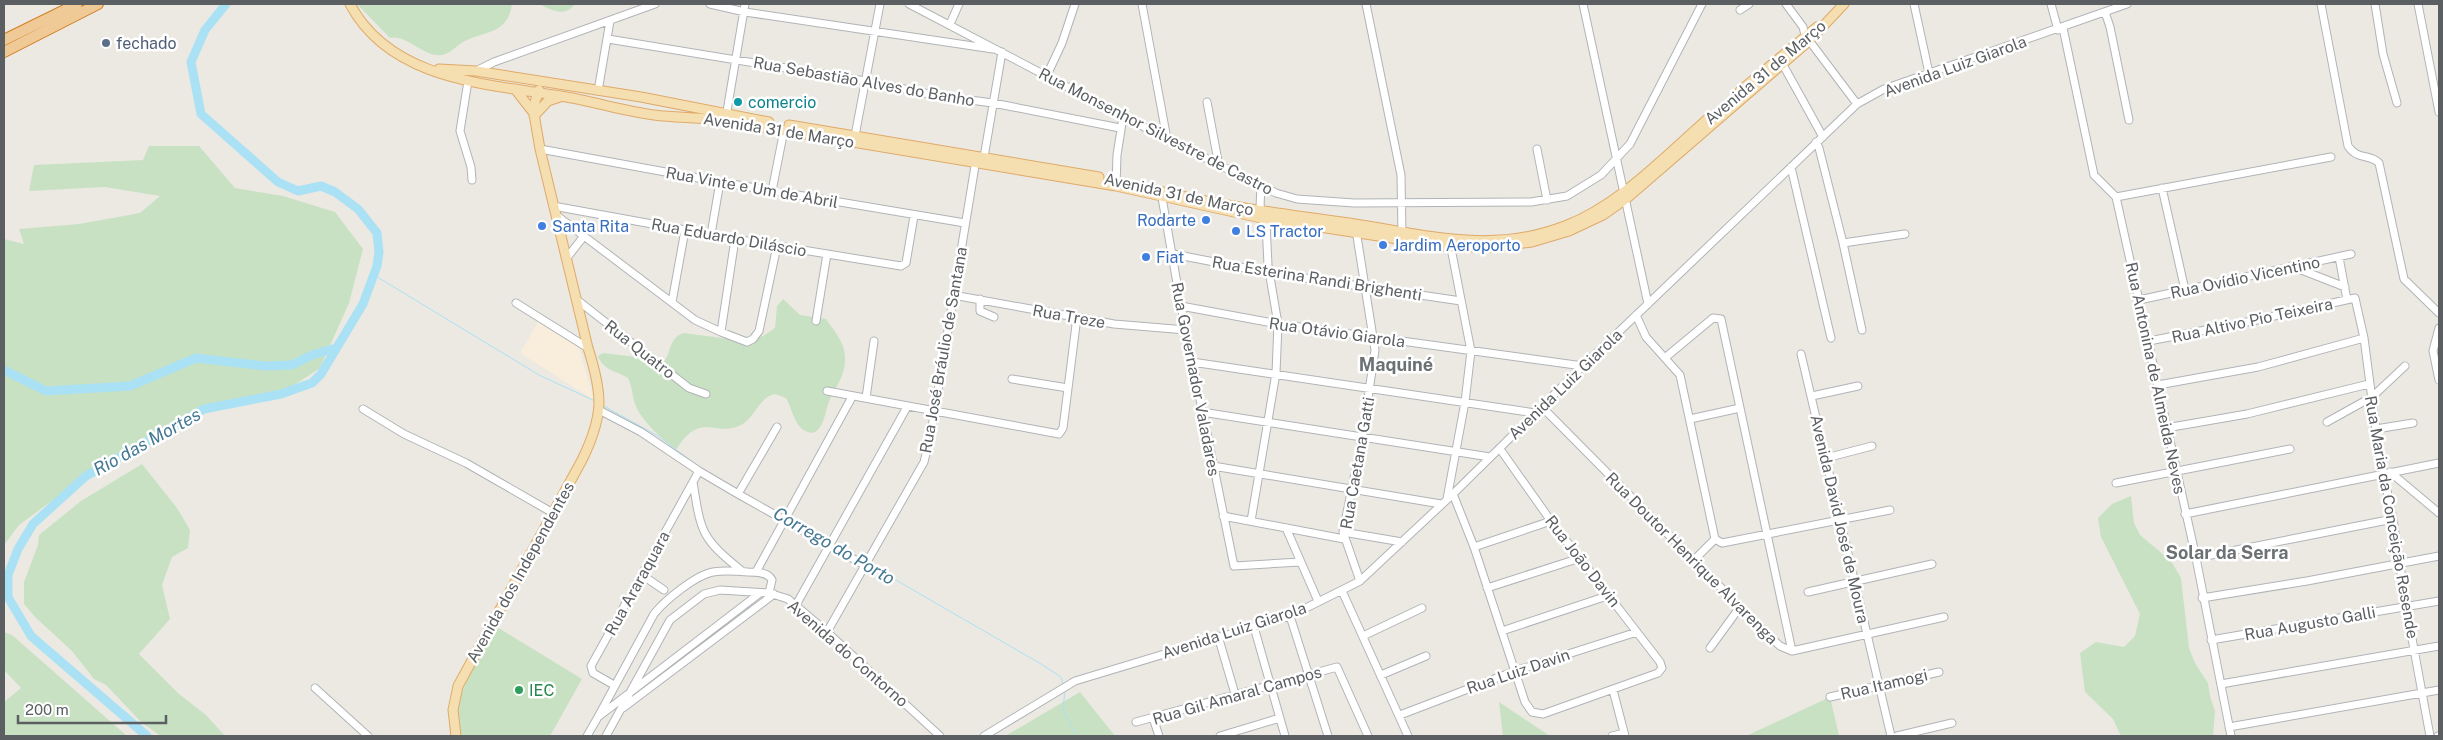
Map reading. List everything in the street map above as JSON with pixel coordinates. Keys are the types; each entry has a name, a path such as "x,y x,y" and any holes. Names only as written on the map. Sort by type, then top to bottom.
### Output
{"highway":[{"path":"4,40 77,4"},
{"path":"4,52 98,4"}],"main road":[{"name":"Avenida 31 de Março","path":"350,4 372,34 390,50 422,66 470,82 562,96 643,113 726,118 854,139 1116,183 1188,200 1261,214 1450,244 1490,244 1567,229 1626,194 1808,38 1844,4"},
{"name":"Avenida 31 de Março","path":"1694,135 1782,63 1808,38"},
{"name":"Avenida 31 de Março","path":"422,66 476,71 641,97 784,130 854,139"},
{"path":"470,82 476,71"},
{"path":"510,76 511,89 534,114"},
{"path":"534,114 537,92 546,86 556,83"},
{"path":"534,114 548,101 562,96"},
{"path":"641,97 649,106 648,110 643,113"},
{"name":"Avenida dos Independentes","path":"456,736 452,710 458,686 588,448 594,435 599,410 600,392 553,206 534,114"}],"street":[{"path":"476,71 494,62 655,4"},
{"path":"710,4 745,8 874,32 999,51"},
{"path":"854,139 880,4"},
{"name":"Rua Monsenhor Silvestre de Castro","path":"908,4 1276,194 1296,199 1354,203 1547,200 1567,196 1601,175 1630,144 1702,4"},
{"path":"950,24 959,4"},
{"path":"1047,75 1062,43 1075,4"},
{"path":"1142,4 1167,139"},
{"path":"1366,4 1401,174 1402,236"},
{"path":"1584,4 1648,304"},
{"path":"1740,10 1750,4"},
{"path":"1786,4 1803,27 1808,38 1857,104"},
{"path":"1914,4 1929,72"},
{"path":"2051,4 2060,29 2094,175 2116,197 2331,157"},
{"name":"Avenida Luiz Giarola","path":"984,736 1076,681 1218,636 1290,616 1312,606 1318,600 1342,591 1360,581 1500,449 1582,366 1857,104 1884,89 1929,72 2060,29 2127,4"},
{"path":"2321,4 2348,146 2354,154 2375,159 2379,162 2404,278 2439,313"},
{"path":"2376,4 2383,54 2397,103"},
{"path":"2418,4 2439,112"},
{"path":"726,118 745,8"},
{"path":"2105,12 2110,27 2129,120"},
{"path":"598,91 610,21"},
{"name":"Rua Sebastião Alves do Banho","path":"608,39 865,81 939,96 993,103 1120,128"},
{"name":"Rua José Bráulio de Santana","path":"827,632 924,462 965,223 993,103 999,51"},
{"path":"1782,63 1823,137"},
{"path":"470,82 460,131 469,160 472,180"},
{"path":"1207,102 1219,166"},
{"path":"1116,183 1120,128 1124,117"},
{"path":"772,191 784,130"},
{"path":"1816,142 1862,330"},
{"name":"Rua Vinte e Um de Abril","path":"540,149 914,216 965,223"},
{"path":"1537,149 1547,200"},
{"path":"1791,167 1831,338"},
{"path":"711,234 720,182"},
{"path":"1251,521 1276,373 1278,324 1271,273 1268,265 1266,223 1261,214 1261,187"},
{"path":"2162,188 2185,290"},
{"name":"Rua Governador Valadares","path":"1161,194 1174,254 1181,306 1234,566 1300,562"},
{"name":"Rua Antonina de Almeida Neves","path":"2116,197 2196,558 2202,598 2231,736"},
{"name":"Rua Eduardo Diláscio","path":"553,206 735,239 904,265 914,216"},
{"path":"556,216 695,320 747,342 759,332 777,246"},
{"name":"Rua Caetana Gatti","path":"1356,228 1375,350 1362,439 1351,489 1344,536 1360,581"},
{"path":"672,302 685,230"},
{"path":"1842,243 1905,234"},
{"path":"566,260 584,236"},
{"path":"721,332 735,239"},
{"path":"1450,244 1471,351 1465,402 1447,499 1474,547 1525,702 1532,712 1543,714 1613,690 1625,735 1612,736"},
{"path":"816,321 827,254"},
{"name":"Rua Esterina Randi Brighenti","path":"1174,254 1271,273 1461,301"},
{"name":"Rua Ovídio Vicentino","path":"2139,300 2351,254"},
{"name":"Rua Maria da Conceição Resende","path":"2339,257 2345,287 2364,338 2376,429 2387,473 2406,606 2430,736"},
{"path":"2291,266 2345,287"},
{"name":"Rua Treze","path":"953,295 1114,324 1186,330"},
{"name":"Rua Quatro","path":"576,299 689,388 706,394"},
{"path":"980,299 980,311 994,317"},
{"name":"Rua Altivo Pio Teixeira","path":"2149,341 2351,299"},
{"path":"516,303 588,348"},
{"name":"Rua Otávio Giarola","path":"1181,306 1278,324 1582,366"},
{"path":"1636,315 1646,337 1680,374 1715,539"},
{"path":"827,391 1059,434 1063,428 1077,317"},
{"path":"1666,358 1713,318 1721,319 1792,651"},
{"path":"2439,328 2433,352 2439,380"},
{"path":"2158,385 2258,367 2364,338"},
{"path":"866,398 874,341"},
{"name":"Avenida David José de Moura","path":"1801,354 1891,736"},
{"path":"1192,362 1535,413"},
{"path":"2327,422 2372,396 2405,366"},
{"path":"1012,379 1068,388"},
{"path":"2166,428 2247,414 2369,384"},
{"path":"1812,396 1858,386"},
{"path":"756,572 852,396"},
{"path":"796,605 907,407"},
{"name":"Rua Doutor Henrique Alvarenga","path":"1542,407 1740,608 1780,646 1792,651 1944,617"},
{"path":"363,408 404,434 466,463 553,513"},
{"path":"1690,419 1740,408"},
{"path":"599,410 641,432 698,471 867,564"},
{"path":"1202,412 1362,439 1490,457"},
{"path":"2376,429 2413,423"},
{"path":"739,492 777,427"},
{"path":"1826,458 1872,446"},
{"name":"Rua João Davin","path":"1500,449 1551,521 1660,662 1662,668 1658,673 1613,690"},
{"path":"2116,483 2290,449"},
{"path":"2185,514 2439,462"},
{"path":"1213,466 1351,489 1447,499"},
{"name":"Rua Araraquara","path":"614,685 593,673 591,666 698,471"},
{"path":"2387,473 2439,513"},
{"path":"692,482 699,520 704,535 721,554 742,572"},
{"path":"1715,539 1722,542 1890,510"},
{"path":"1223,516 1286,528 1402,542"},
{"path":"2196,558 2393,519"},
{"path":"1474,547 1551,521"},
{"path":"1286,528 1318,600"},
{"path":"1694,561 1715,539"},
{"path":"2202,598 2307,581 2399,562 2439,556"},
{"path":"1487,588 1580,558"},
{"path":"1808,592 1932,564"},
{"path":"587,736 654,614 664,602 707,574 756,572 771,578 771,593 621,709"},
{"path":"642,575 674,596"},
{"path":"664,590 664,602"},
{"name":"Avenida do Contorno","path":"629,694 664,629 679,612 711,591 771,593 780,595 796,605 940,736"},
{"path":"1342,591 1408,736"},
{"path":"598,717 760,593"},
{"path":"1502,631 1610,595"},
{"name":"Rua Augusto Galli","path":"2211,640 2439,601"},
{"path":"1363,636 1422,608"},
{"path":"1710,648 1740,608"},
{"path":"1290,616 1328,736"},
{"path":"1254,627 1285,736"},
{"name":"Rua Luiz Davin","path":"1400,715 1515,671 1637,632"},
{"path":"1218,636 1235,694"},
{"path":"2221,684 2439,646"},
{"path":"1381,675 1426,656"},
{"name":"Rua Gil Amaral Campos","path":"1136,722 1337,667 1368,736"},
{"name":"Rua Itamogi","path":"1830,697 1938,672"},
{"path":"315,688 368,736"},
{"path":"2229,727 2439,690"},
{"path":"606,736 629,694"},
{"path":"1153,718 1159,736"},
{"path":"1220,736 1280,718"},
{"path":"1897,736 1952,723"}],"shaded area":[{"path":"538,322 579,348 594,400 520,353"}],"green space":[{"path":"357,4 512,4 510,14 502,26 463,42 446,54 437,55 431,54 407,41 390,38"},
{"path":"540,4 575,4 563,12 558,12"},
{"path":"149,146 199,146 235,188 283,196 335,212 363,249 349,303 320,368 281,394 204,409 86,476 19,525 4,545 4,239 24,244 19,229 79,224 140,213 160,196 105,187 29,191 34,165 143,160"},
{"path":"783,299 800,315 826,319 844,349 845,366 842,376 830,399 822,424 815,432 802,429 786,398 775,394 764,400 750,418 741,425 723,429 700,428 685,438 676,450 641,415 634,401 628,378 610,370 600,361 598,356 603,353 636,357 661,363 667,357 671,344 683,333 738,340 763,336 775,328 777,306"},
{"path":"142,464 177,508 190,530 188,548 172,557 162,585 170,619 139,654 179,694 206,715 225,736 161,736 142,723 106,685 94,679 72,651 35,617 24,604 24,582 38,545 39,535 81,501"},
{"path":"2131,496 2134,523 2140,535 2171,561 2181,578 2189,648 2195,663 2208,683 2215,711 2213,736 2121,736 2113,719 2085,692 2080,653 2096,642 2124,647 2135,636 2140,614 2101,537 2098,518 2112,504"},
{"name":"IEC","path":"497,627 582,679 550,736 458,736 458,701 469,676"},
{"path":"4,632 12,635 127,736 4,736 4,702 21,688 4,670"},
{"path":"1080,692 1115,736 1007,735"},
{"path":"1830,697 1839,736 1746,736"},
{"path":"1499,702 1550,736 1503,736"}],"waterway":[{"name":"Rio das Mortes","path":"147,736 31,636 8,597 8,575 18,549 33,524 86,476 204,409 281,394 312,383 321,374 363,304 377,266 379,252 377,233 358,209 335,192 321,186 298,191 278,182 201,114 191,62 205,30 226,4"},
{"path":"374,275 539,375 595,401"},
{"path":"4,370 46,391 130,386 196,358 265,366 292,365 312,355 336,348"},
{"name":"Corrego do Porto","path":"604,406 658,436 703,470"},
{"name":"Corrego do Porto","path":"870,565 1041,664 1061,677 1063,684"},
{"name":"Corrego do Porto","path":"1065,690 1063,710 1077,736"}],"place":[{"name":"fechado","path":"106,43"},
{"name":"comercio","path":"738,102"},
{"name":"Rodarte","path":"1206,220"},
{"name":"Santa Rita","path":"542,226"},
{"name":"LS Tractor","path":"1236,231"},
{"name":"Jardim Aeroporto","path":"1383,245"},
{"name":"Fiat","path":"1146,257"},
{"name":"IEC","path":"519,690"}],"district":[{"name":"Maquiné","path":"1396,365"},
{"name":"Solar da Serra","path":"2227,553"}]}
